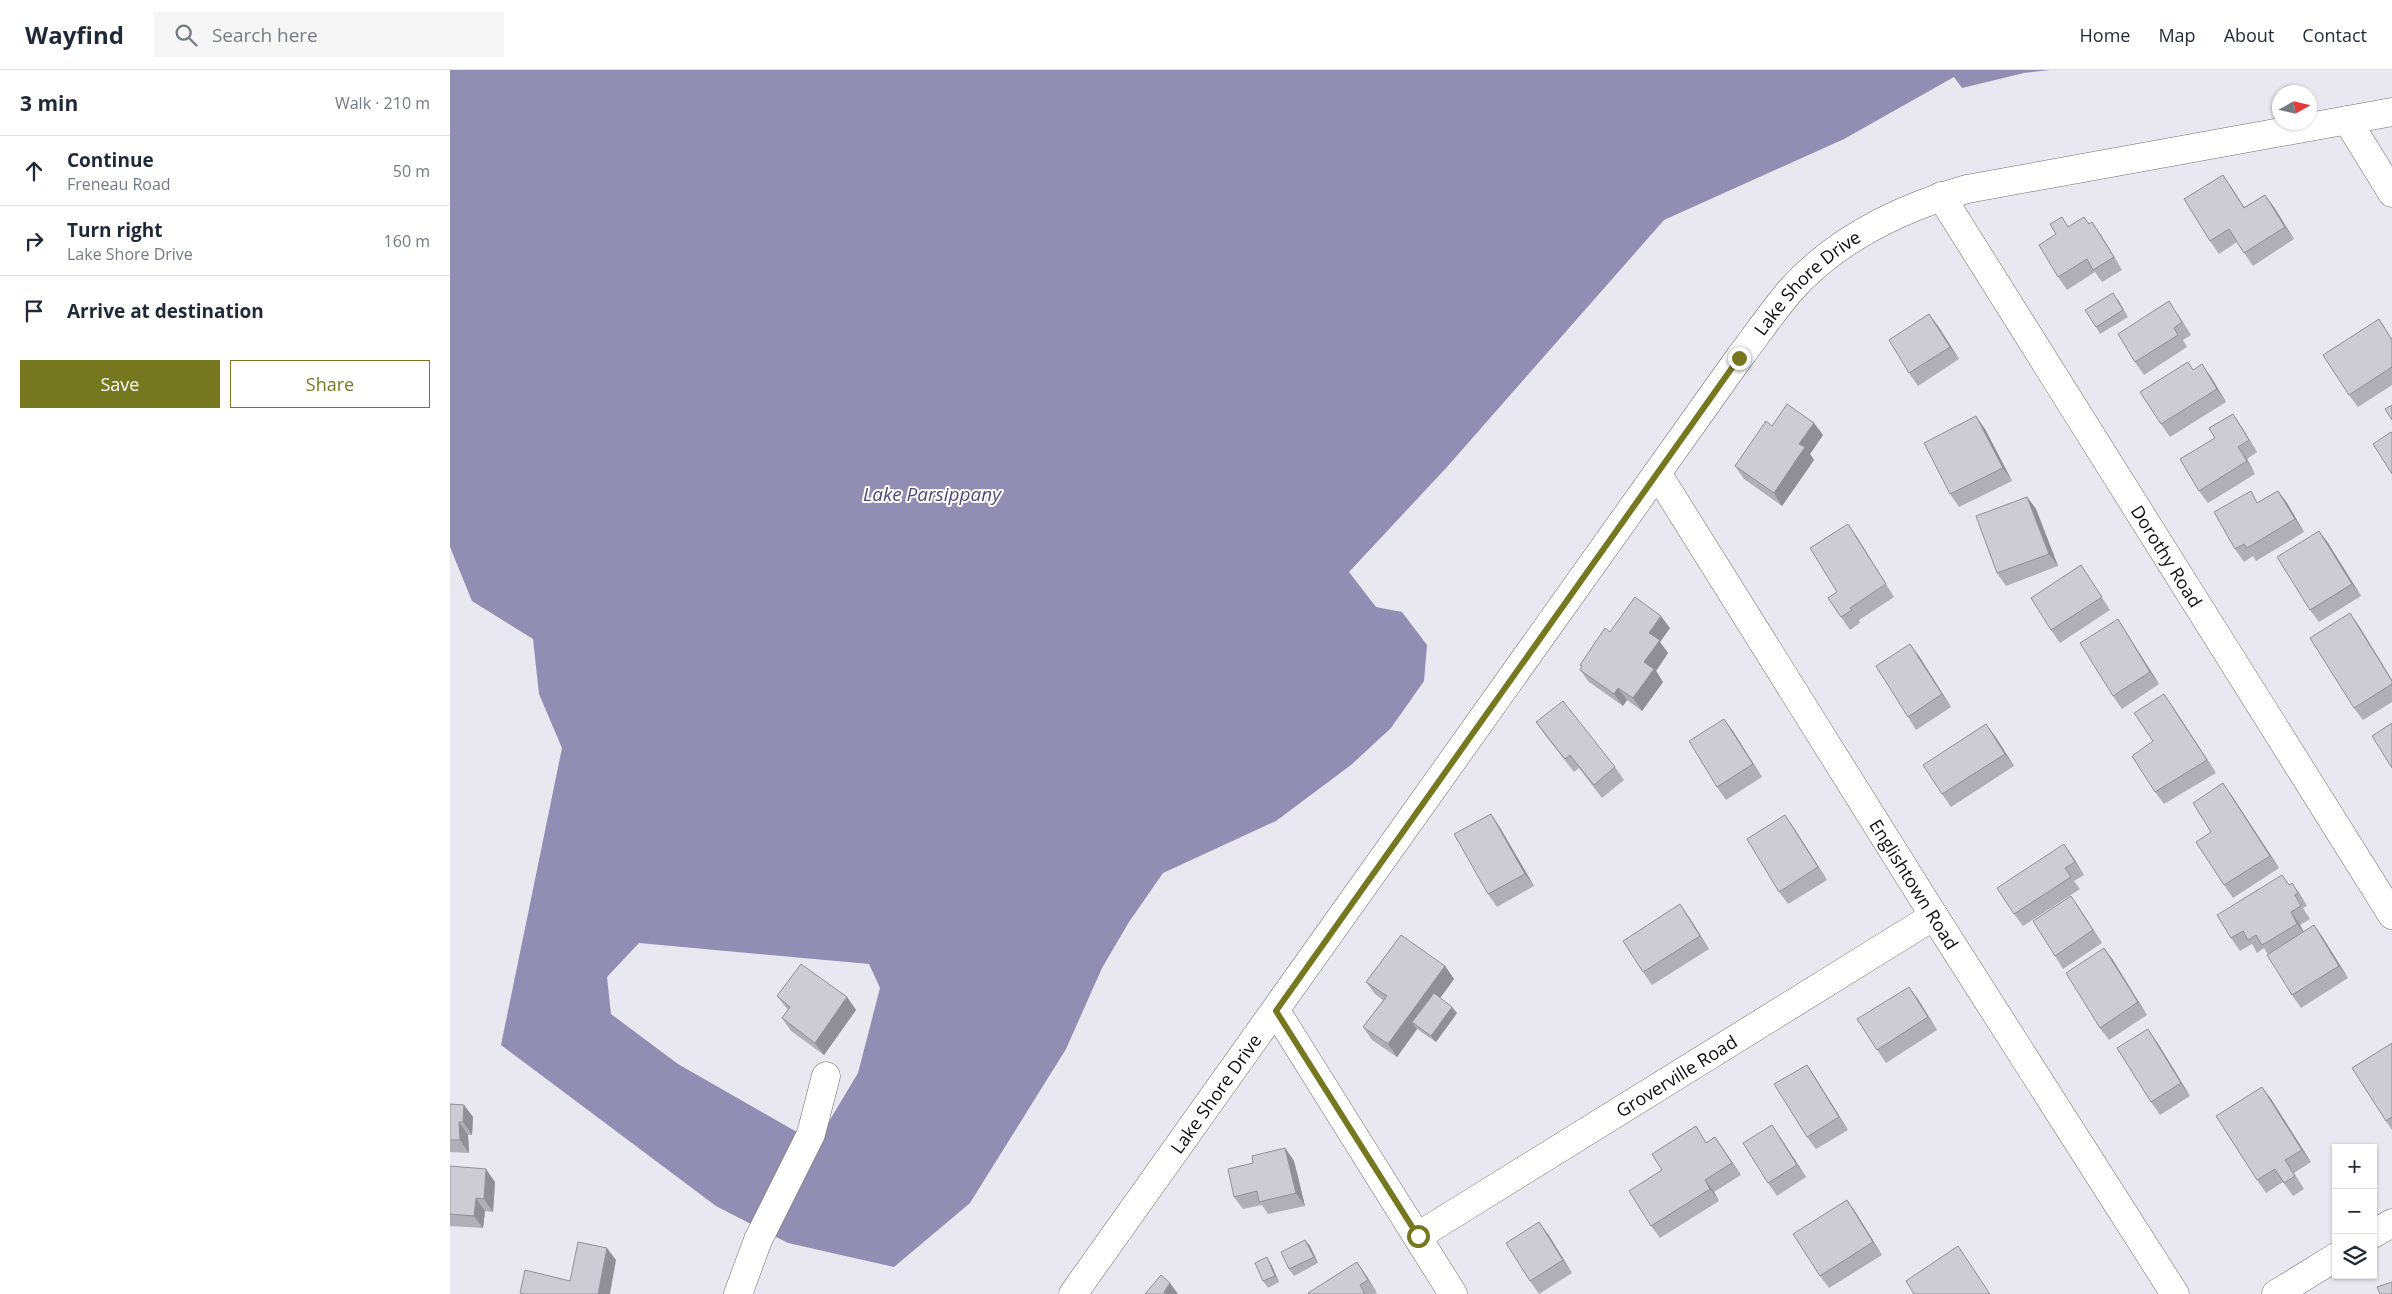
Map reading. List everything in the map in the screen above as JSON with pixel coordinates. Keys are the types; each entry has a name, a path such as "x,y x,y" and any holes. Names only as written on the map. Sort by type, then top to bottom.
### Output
{"street":[{"name":"Lake Shore Drive","path":"1073,1294 1739,358 1791,291 1811,271 1861,233 1892,216 1941,196 1967,189 2392,112"},
{"path":"2347,120 2392,193"},
{"name":"Dorothy Road","path":"1941,196 2392,915"},
{"name":"Englishtown Road","path":"1657,473 1934,916 2175,1294"},
{"name":"Groverville Road","path":"1418,1236 1934,916"},
{"path":"1276,1011 1453,1294"},
{"path":"738,1294 758,1240 812,1134 826,1076"},
{"path":"2377,1232 2392,1223"},
{"path":"2276,1294 2332,1259"}],"water":[{"name":"Lake Parsippany","path":"450,70 2050,70 2024,73 1962,88 1954,77 1844,139 1664,220 1447,467 1349,572 1376,607 1402,612 1427,645 1424,681 1391,728 1351,765 1276,821 1163,873 1129,922 1102,968 1066,1049 970,1203 894,1267 788,1243 716,1206 501,1045 562,748 539,694 533,639 472,601 450,547","holes":["639,943 869,964 880,988 858,1073 816,1143 678,1064 611,1014 607,977"]}],"building":[{"path":"2223,175 2244,208 2265,195 2285,227 2244,253 2229,229 2210,241 2184,199"},
{"path":"2062,217 2068,227 2084,217 2089,224 2092,222 2114,257 2093,270 2087,259 2058,277 2039,245 2056,234 2050,224"},
{"path":"2113,293 2123,310 2096,327 2085,310"},
{"path":"2169,301 2182,322 2174,328 2178,335 2135,362 2118,334"},
{"path":"1929,314 1950,347 1909,373 1889,340"},
{"path":"2379,319 2392,340 2392,367 2349,395 2323,355"},
{"path":"2188,362 2193,370 2202,364 2217,389 2161,424 2140,392"},
{"path":"1787,404 1814,423 1799,444 1805,447 1774,493 1735,466 1766,421 1772,426"},
{"path":"2392,405 2392,420 2385,409"},
{"path":"2233,414 2249,440 2238,447 2247,461 2199,491 2180,459 2215,438 2209,428"},
{"path":"1976,416 2003,468 1950,494 1924,443"},
{"path":"2392,433 2392,474 2373,444"},
{"path":"2251,491 2257,503 2278,491 2295,519 2247,548 2244,544 2235,549 2214,512"},
{"path":"2027,497 2049,554 1997,573 1976,516"},
{"path":"1848,524 1886,584 1850,608 1852,610 1841,617 1828,598 1837,592 1810,548"},
{"path":"2319,531 2352,584 2310,610 2277,557"},
{"path":"2081,565 2102,597 2051,630 2031,598"},
{"path":"1635,597 1661,616 1649,633 1660,640 1644,662 1654,669 1633,698 1618,688 1614,694 1580,670 1582,666 1580,665 1605,628 1610,632"},
{"path":"2350,613 2392,681 2392,684 2354,708 2310,638"},
{"path":"2118,619 2150,672 2113,696 2080,643"},
{"path":"1910,644 1942,694 1908,717 1876,666"},
{"path":"2164,694 2207,760 2155,792 2132,756 2153,741 2134,713"},
{"path":"1563,701 1615,767 1594,785 1570,755 1565,759 1536,722"},
{"path":"1724,719 1753,764 1717,787 1689,741"},
{"path":"2392,723 2392,768 2372,736"},
{"path":"1986,724 2005,754 1942,794 1923,765"},
{"path":"2223,783 2270,856 2224,885 2196,842 2211,832 2193,803"},
{"path":"1491,814 1525,874 1488,894 1454,834"},
{"path":"1785,815 1818,867 1779,892 1747,839"},
{"path":"2064,844 2075,862 2065,868 2071,877 2014,914 1997,888"},
{"path":"2282,875 2289,885 2292,883 2298,893 2295,895 2301,906 2291,912 2297,924 2262,945 2256,935 2248,940 2243,931 2231,938 2217,915"},
{"path":"2071,896 2093,930 2055,956 2033,921"},
{"path":"1680,904 1700,936 1643,972 1623,941"},
{"path":"2314,925 2339,966 2292,995 2267,955"},
{"path":"1401,935 1445,966 1388,1044 1363,1027 1387,996 1366,982"},
{"path":"2104,948 2138,1002 2100,1028 2066,973"},
{"path":"801,964 847,997 815,1043 782,1018 790,1007 777,996"},
{"path":"1909,987 1928,1017 1877,1050 1857,1019"},
{"path":"1434,993 1452,1007 1431,1036 1412,1022"},
{"path":"2148,1029 2181,1083 2151,1102 2117,1048"},
{"path":"2392,1043 2392,1117 2386,1121 2352,1068"},
{"path":"1807,1065 1839,1117 1807,1137 1774,1084"},
{"path":"2262,1087 2302,1150 2285,1160 2295,1176 2284,1183 2275,1169 2257,1180 2216,1116"},
{"path":"450,1104 464,1105 463,1122 459,1122 460,1140 450,1140"},
{"path":"1772,1125 1797,1165 1768,1183 1743,1143"},
{"path":"1696,1126 1706,1143 1715,1137 1732,1163 1705,1180 1710,1189 1651,1226 1629,1191 1662,1170 1652,1154"},
{"path":"1285,1148 1296,1193 1259,1202 1257,1191 1234,1197 1228,1169 1253,1163 1252,1156"},
{"path":"450,1166 486,1169 484,1199 476,1198 474,1216 450,1214"},
{"path":"1847,1200 1873,1242 1820,1276 1793,1234"},
{"path":"1539,1222 1563,1260 1530,1281 1506,1243"},
{"path":"1305,1240 1314,1257 1289,1269 1281,1252"},
{"path":"578,1242 607,1248 598,1294 520,1293 525,1270 570,1281"},
{"path":"1958,1246 1990,1294 1914,1294 1906,1281"},
{"path":"1267,1257 1275,1276 1263,1281 1255,1263"},
{"path":"1357,1262 1368,1280 1360,1285 1365,1294 1308,1293"},
{"path":"1161,1275 1170,1283 1164,1292 1166,1294 1145,1294"},
{"path":"2392,1282 2392,1294 2380,1294 2377,1287"}],"route":[{"path":"1418,1236 1276,1011 1739,358"}]}
